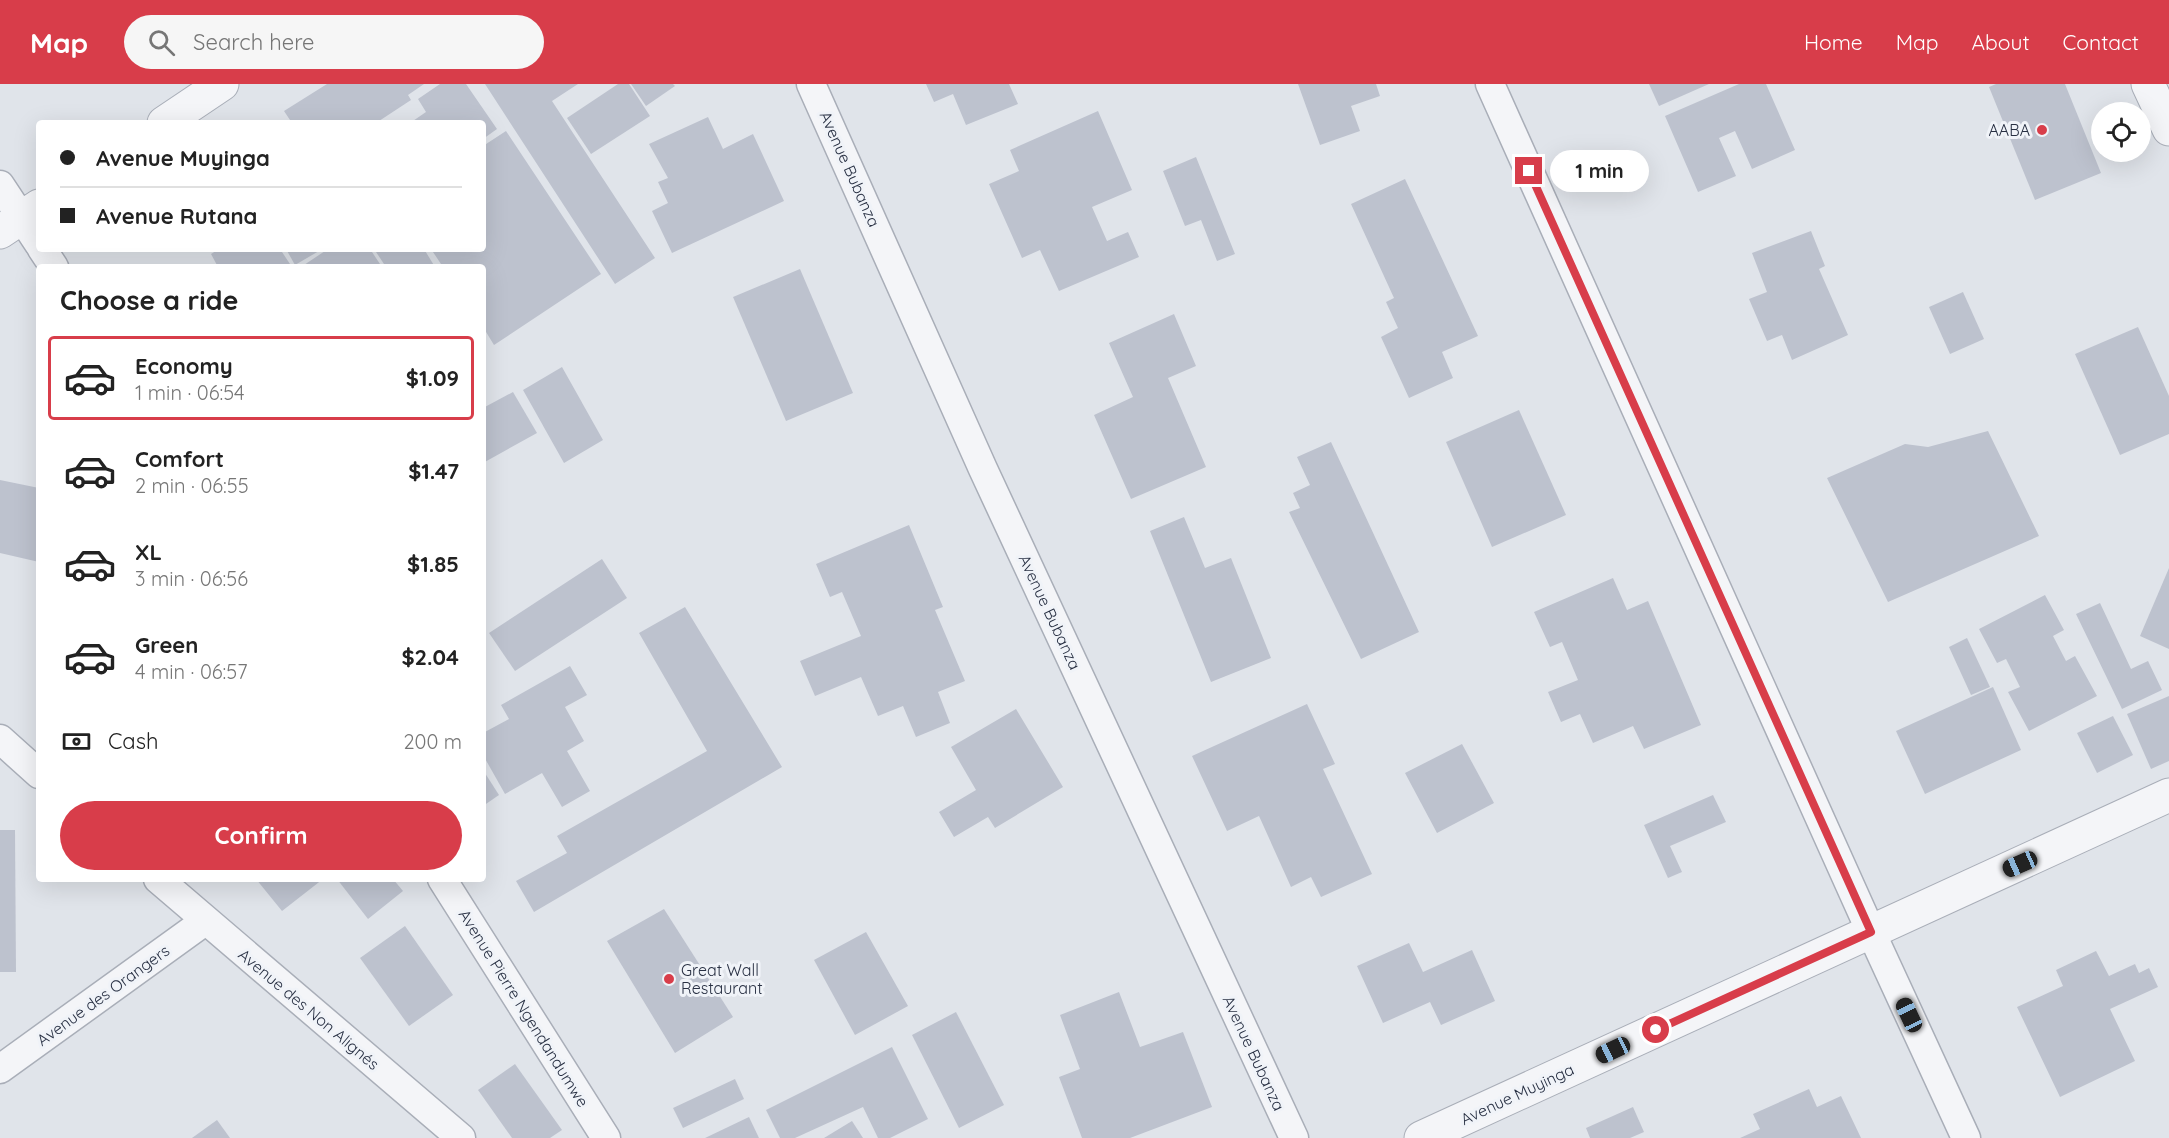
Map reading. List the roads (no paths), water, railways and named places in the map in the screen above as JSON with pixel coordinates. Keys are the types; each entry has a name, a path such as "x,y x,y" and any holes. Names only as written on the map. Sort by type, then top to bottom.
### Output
{"street":[{"path":"168,120 222,84"},
{"name":"Avenue Bubanza","path":"811,84 983,469 1294,1138"},
{"path":"1490,84 1966,1138"},
{"path":"2148,84 2169,129"},
{"path":"0,185 25,225"},
{"path":"0,739 36,771"},
{"name":"Avenue Muyinga","path":"1420,1138 2169,795"},
{"name":"Avenue des Non Alignés","path":"161,882 461,1138"},
{"name":"Avenue Pierre Ngendandumwe","path":"444,882 606,1138"},
{"name":"Avenue des Orangers","path":"0,1070 205,921"}],"place":[{"name":"AABA","path":"2042,130"},
{"name":"Great Wall Restaurant","path":"669,979"}]}
